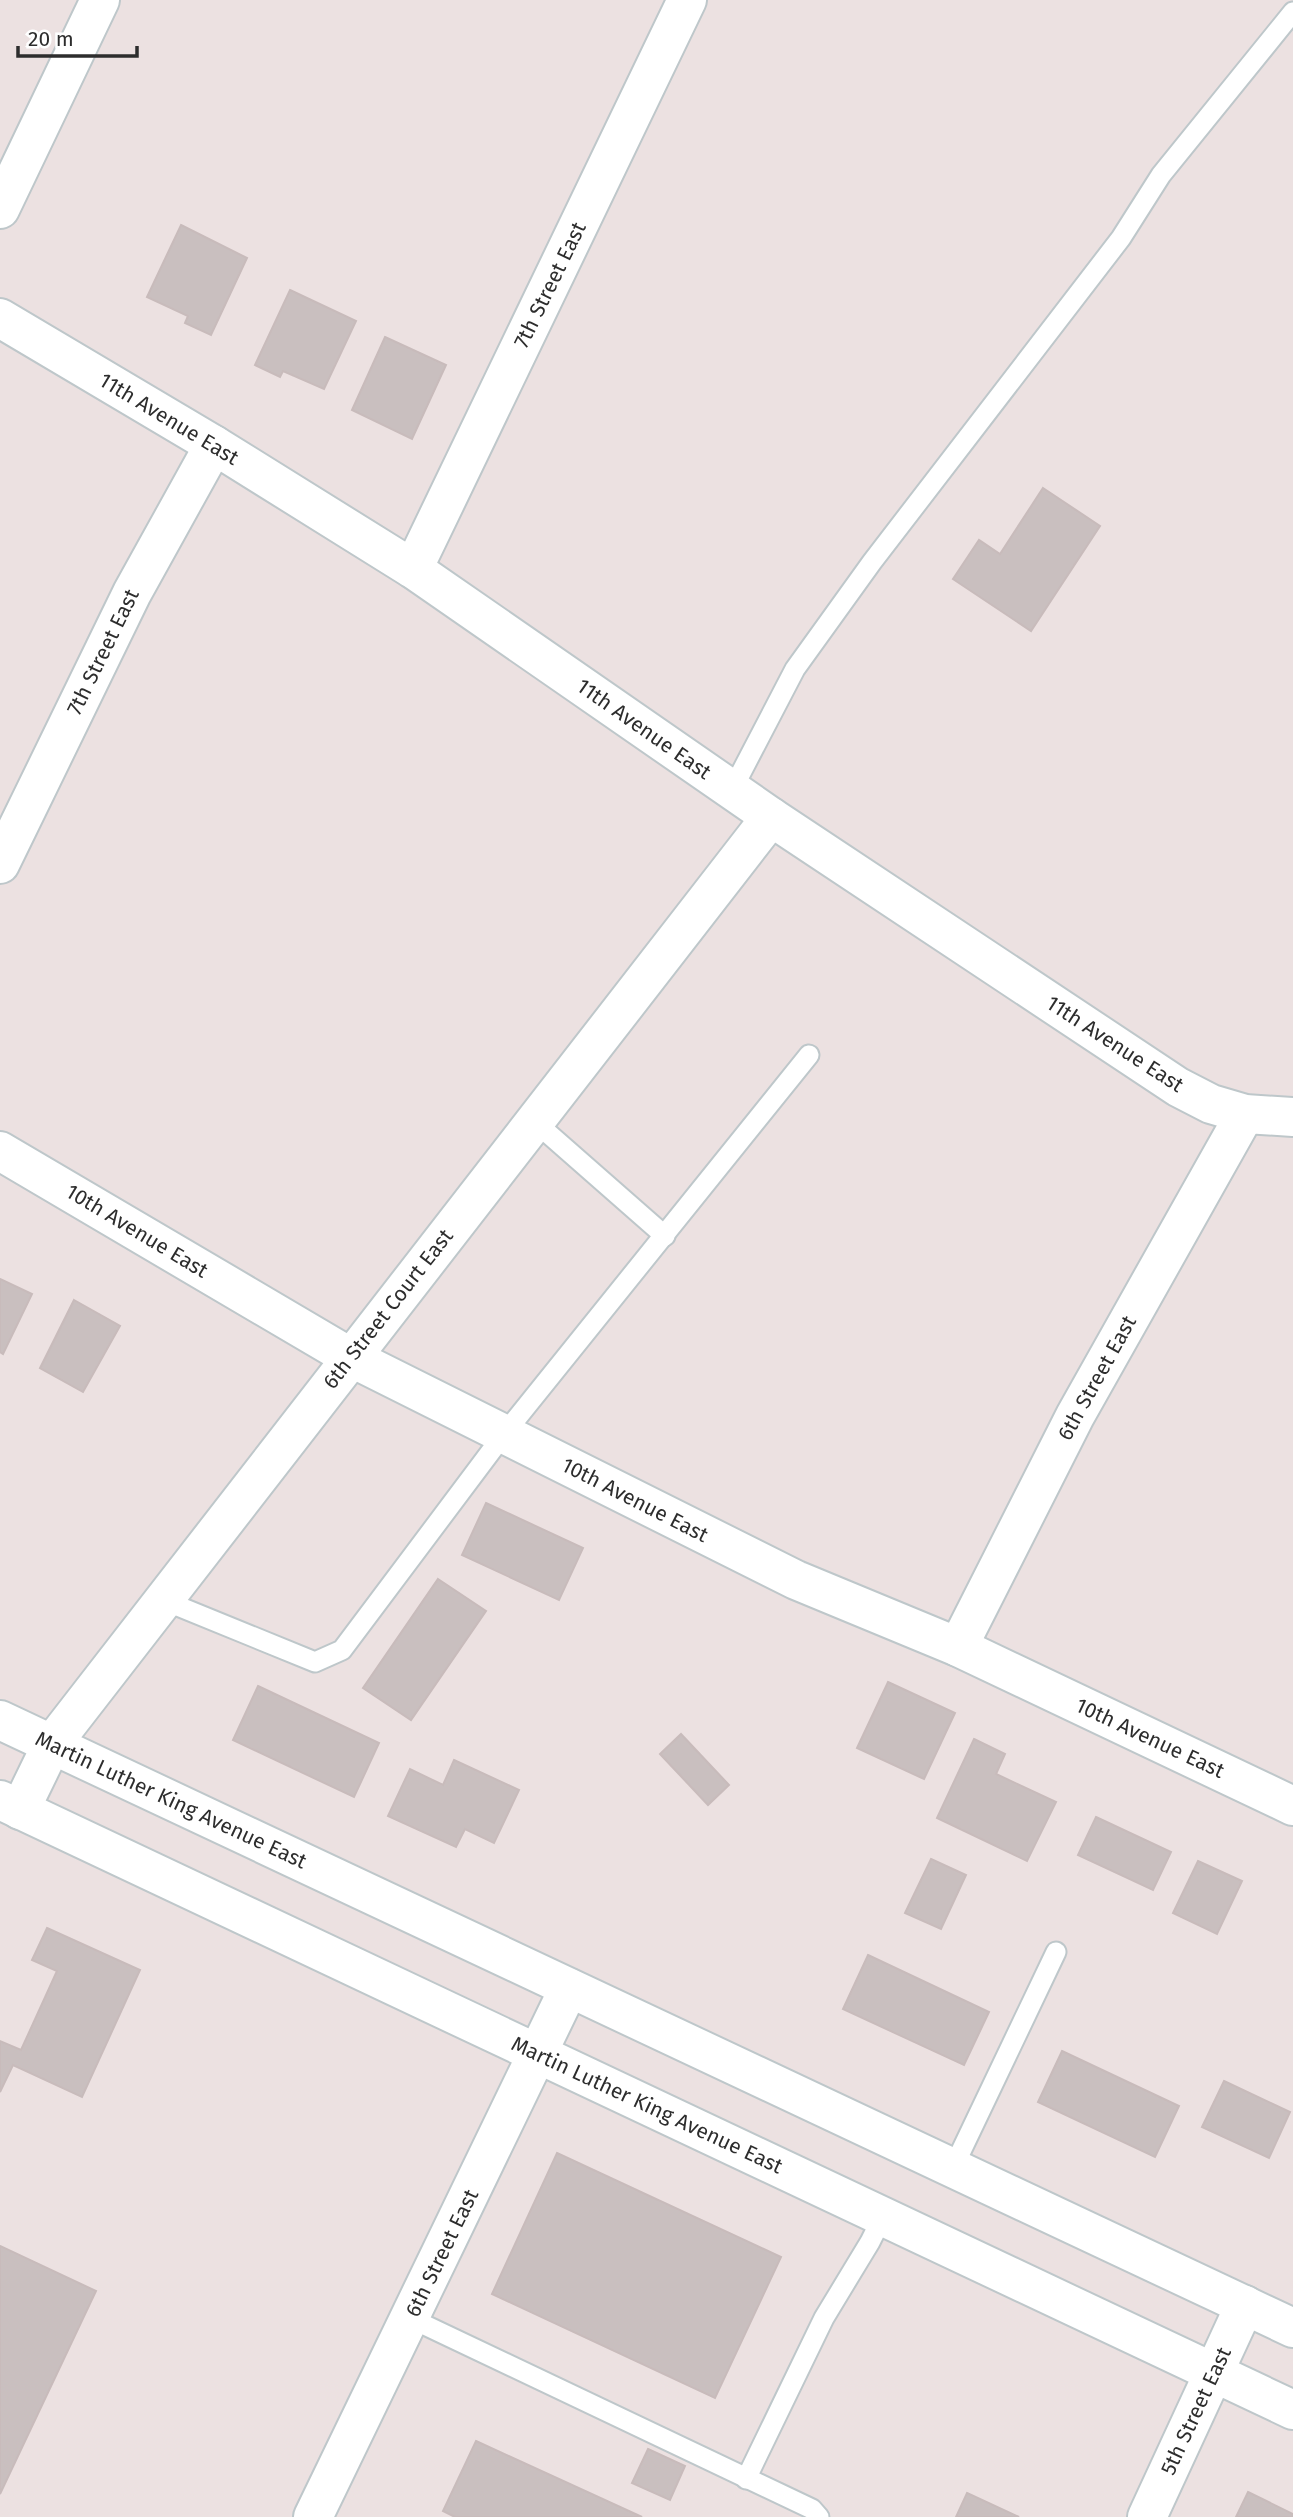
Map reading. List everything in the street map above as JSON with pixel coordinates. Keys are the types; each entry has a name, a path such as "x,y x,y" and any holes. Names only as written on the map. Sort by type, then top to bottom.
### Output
{"street":[{"path":"0,209 100,0"},
{"name":"7th Street East","path":"413,569 687,0"},
{"name":"11th Avenue East","path":"0,317 214,445 413,569 771,817 1178,1087 1212,1104 1245,1114 1293,1117"},
{"name":"7th Street East","path":"0,864 132,593 214,445"},
{"name":"6th Street Court East","path":"10,1805 52,1744 350,1357 771,817"},
{"name":"6th Street East","path":"958,1647 1075,1416 1245,1114"},
{"name":"10th Avenue East","path":"0,1150 350,1357 796,1580 958,1647 1293,1806"},
{"name":"Martin Luther King Avenue East","path":"0,1720 1293,2328"},
{"name":"Martin Luther King Avenue East","path":"10,1805 1293,2410"},
{"name":"6th Street East","path":"313,2517 569,1988"},
{"name":"5th Street East","path":"1147,2517 1245,2305"}],"lane":[{"path":"732,790 802,658 1121,238 1161,175 1293,12"},
{"path":"163,1600 315,1662 342,1650 504,1434 809,1055"},
{"path":"534,1121 666,1236"},
{"path":"953,2168 1056,1952"},
{"path":"746,2479 824,2318 883,2216"},
{"path":"410,2319 812,2509 819,2517"}],"building":[{"path":"181,225 247,258 211,335 185,323 188,316 147,297"},
{"path":"290,290 356,321 324,389 283,371 280,377 255,365"},
{"path":"385,337 446,365 412,439 352,410"},
{"path":"1043,488 1100,526 1031,631 953,579 979,540 1000,554"},
{"path":"0,1279 32,1294 3,1354 0,1352"},
{"path":"74,1300 120,1326 83,1392 40,1368"},
{"path":"486,1503 583,1548 559,1600 462,1555"},
{"path":"438,1579 486,1611 411,1720 363,1688"},
{"path":"888,1682 955,1713 924,1779 857,1748"},
{"path":"258,1686 379,1743 354,1797 233,1740"},
{"path":"681,1734 729,1785 708,1805 660,1754"},
{"path":"974,1739 1005,1754 996,1774 1056,1802 1027,1861 937,1818"},
{"path":"454,1760 519,1790 494,1843 465,1829 456,1847 388,1816 410,1769 443,1785"},
{"path":"1096,1817 1171,1852 1153,1890 1078,1855"},
{"path":"931,1859 966,1875 941,1929 905,1913"},
{"path":"1198,1861 1242,1881 1217,1934 1173,1913"},
{"path":"47,1928 140,1970 82,2097 13,2065 0,2092 0,2041 21,2050 57,1971 32,1960"},
{"path":"868,1955 989,2012 964,2065 843,2009"},
{"path":"1062,2051 1179,2106 1155,2157 1038,2102"},
{"path":"1224,2081 1290,2112 1269,2158 1202,2127"},
{"path":"557,2153 781,2257 715,2398 492,2294"},
{"path":"0,2246 96,2291 0,2494"},
{"path":"476,2441 642,2517 455,2517 443,2511"},
{"path":"648,2449 685,2466 670,2500 632,2483"},
{"path":"1248,2492 1293,2514 1292,2517 1236,2517"},
{"path":"967,2493 1019,2517 956,2517"}]}
